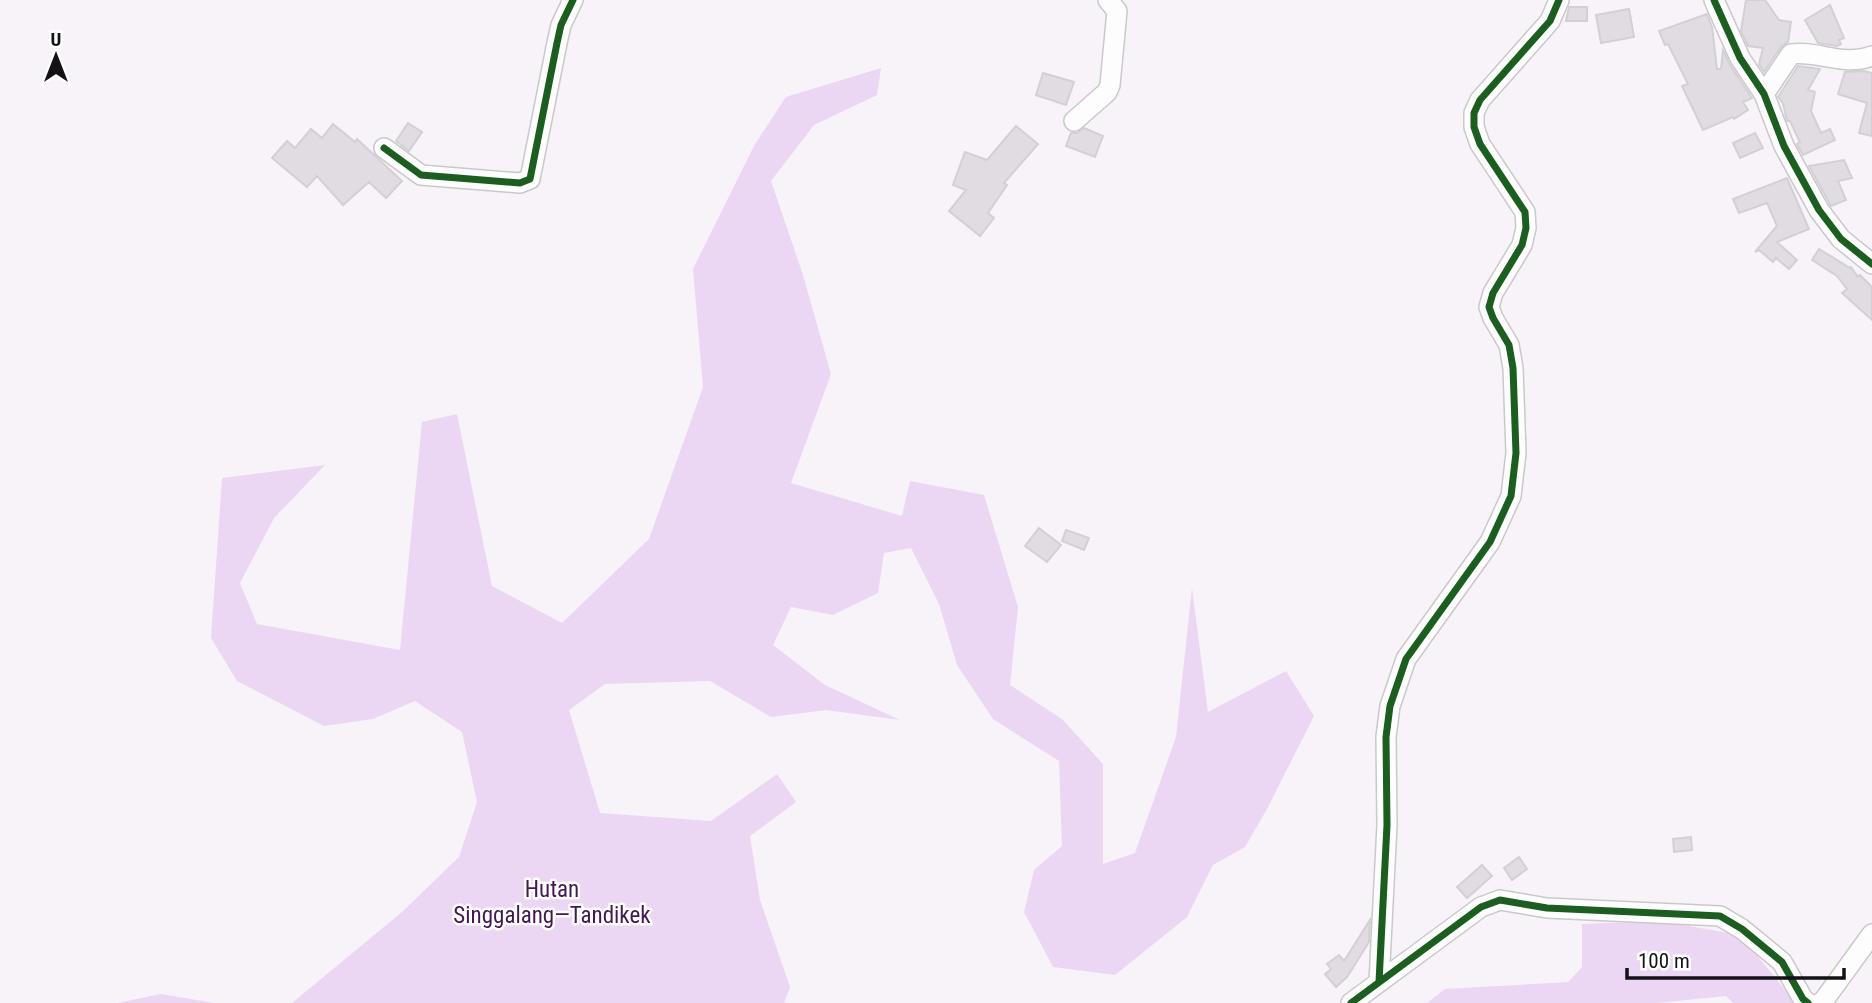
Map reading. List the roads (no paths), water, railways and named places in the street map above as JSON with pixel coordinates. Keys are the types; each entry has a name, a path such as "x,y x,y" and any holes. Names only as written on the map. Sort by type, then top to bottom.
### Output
{"street":[{"path":"384,148 421,175 520,183 530,179 561,25 573,0"},
{"path":"1074,121 1107,92 1110,85 1117,12 1108,0"},
{"path":"1379,982 1387,825 1386,737 1390,706 1406,659 1490,542 1511,496 1516,453 1513,368 1509,345 1489,307 1493,293 1522,245 1526,228 1525,212 1479,144 1474,127 1474,113 1480,100 1550,21 1559,0"},
{"path":"1714,0 1740,58 1764,94 1784,146 1819,210 1841,239 1872,264"},
{"path":"1764,94 1791,54 1807,52 1826,59 1872,56"},
{"path":"1351,1003 1481,907 1500,900 1547,908 1720,916 1742,929 1782,962 1808,1003"},
{"path":"1820,1003 1825,1000 1872,934"}],"park label":[{"name":"Hutan Singgalang—Tandikek","path":"552,902"}]}
